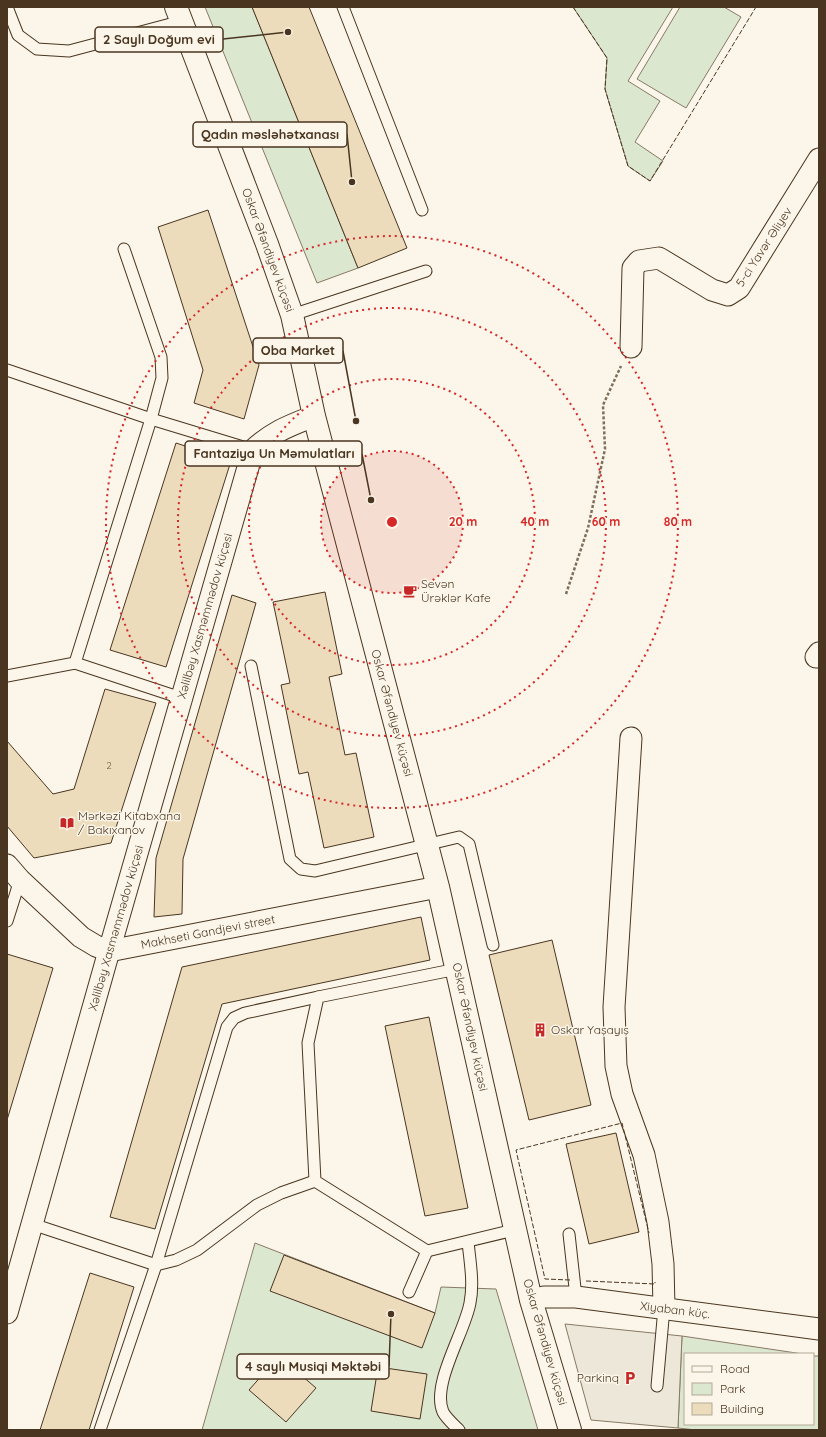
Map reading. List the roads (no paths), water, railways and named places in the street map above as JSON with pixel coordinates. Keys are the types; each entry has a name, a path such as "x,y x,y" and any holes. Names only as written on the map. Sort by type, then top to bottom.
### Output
{"street":[{"name":"Oskar Əfəndiyev küçəsi","path":"179,14 267,244 292,315 314,416 438,887 514,1230 531,1300 570,1430"},
{"name":"5-ci Yavər Əliyev","path":"631,347 633,268 639,261 659,258 712,290 728,295 739,288 819,159"},
{"path":"253,450 264,440 282,428 314,416"},
{"name":"Xəlilbəy Xasməmmədov küçəsi","path":"7,1313 181,698 253,450"},
{"path":"630,738 614,1007 616,1066 622,1094 644,1154 658,1222 663,1264 664,1308"},
{"path":"14,873 81,937 96,946 109,951"},
{"name":"Makhseti Gandjevi street","path":"109,951 438,887"},
{"name":"Xiyaban küç.","path":"531,1300 544,1297 576,1297 819,1329"}],"lane":[{"path":"7,7 18,35 37,49 69,51 179,14"},
{"path":"343,7 422,210"},
{"path":"75,663 151,419 162,378 161,357 124,249"},
{"path":"292,315 426,271"},
{"path":"7,370 151,419 253,450"},
{"path":"7,676 75,663 181,698"},
{"path":"251,666 290,859 301,868 315,871 459,838 469,844 493,945"},
{"path":"7,921 14,873"},
{"path":"100,1430 156,1265 227,1027 234,1018 245,1013 457,969"},
{"path":"315,1181 308,1043 318,997"},
{"path":"32,1224 156,1265 176,1260 196,1250 257,1205 281,1193 315,1181"},
{"path":"315,1181 427,1251 514,1230"},
{"path":"569,1234 576,1297"},
{"path":"459,1430 443,1412 440,1397 445,1374 470,1305 472,1288 468,1242"},
{"path":"409,1292 427,1251"},
{"path":"657,1386 664,1308"}],"place":[{"name":"2 Saylı Doğum evi","path":"288,32"},
{"name":"Qadın məsləhətxanası","path":"352,182"},
{"name":"Oba Market","path":"356,421"},
{"name":"Fantaziya Un Məmulatları","path":"371,500"},
{"name":"Sevən Ürəklər Kafe","path":"410,591"},
{"name":"Mərkəzi Kitabxana / Bakıxanov","path":"67,823"},
{"name":"Oskar Yaşayış","path":"540,1030"},
{"name":"4 saylı Musiqi Məktəbi","path":"391,1314"},
{"name":"Parkinq","path":"630,1378"}]}
